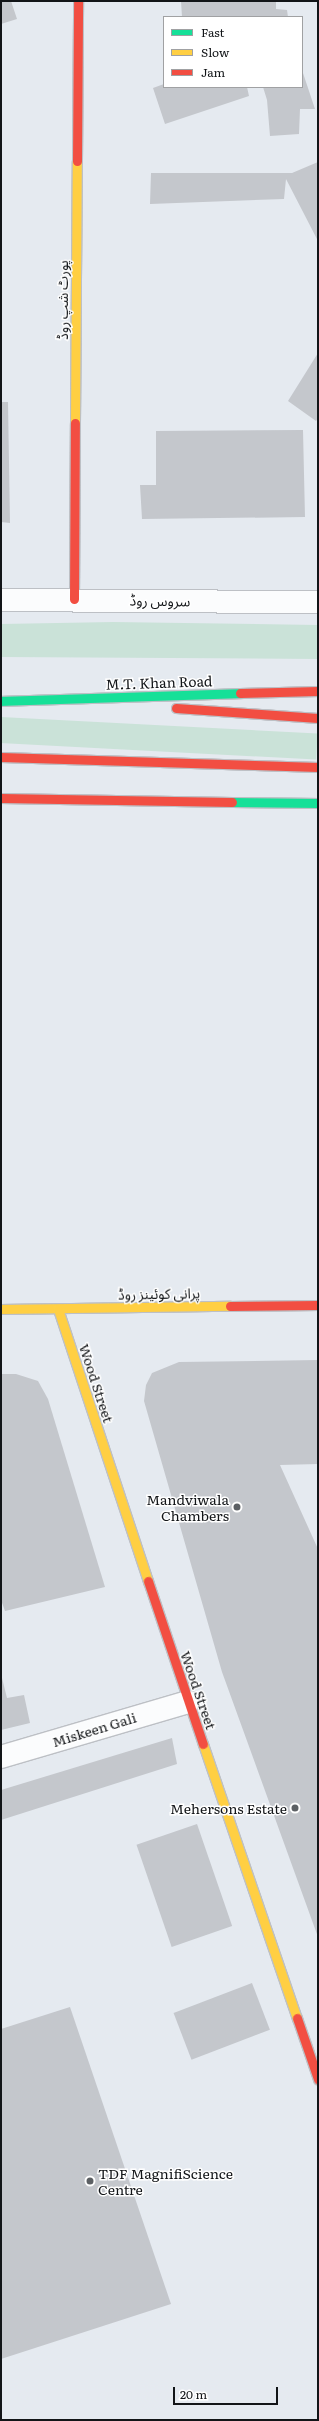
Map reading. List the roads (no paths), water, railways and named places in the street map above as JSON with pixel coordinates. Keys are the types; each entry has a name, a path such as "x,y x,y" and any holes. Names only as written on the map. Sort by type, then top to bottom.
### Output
{"main road":[{"name":"پورٹ شپ روڈ","path":"74,599 78,1"},
{"name":"M.T. Khan Road","path":"1,700 59,700 318,691"},
{"path":"59,700 154,706"},
{"path":"170,707 318,718"},
{"path":"1,757 318,767"},
{"path":"1,798 318,803"},
{"name":"پرانی کوئینز روڈ","path":"1,1310 318,1305"},
{"name":"Wood Street","path":"58,1309 188,1702 318,2079"}],"street":[{"name":"سروس روڈ","path":"1,600 74,599 318,602"},
{"name":"Miskeen Gali","path":"1,1757 188,1702"}],"place":[{"name":"Mandviwala Chambers","path":"237,1507"},
{"name":"Mehersons Estate","path":"295,1808"},
{"name":"TDF MagnifiScience Centre","path":"90,2181"}]}
